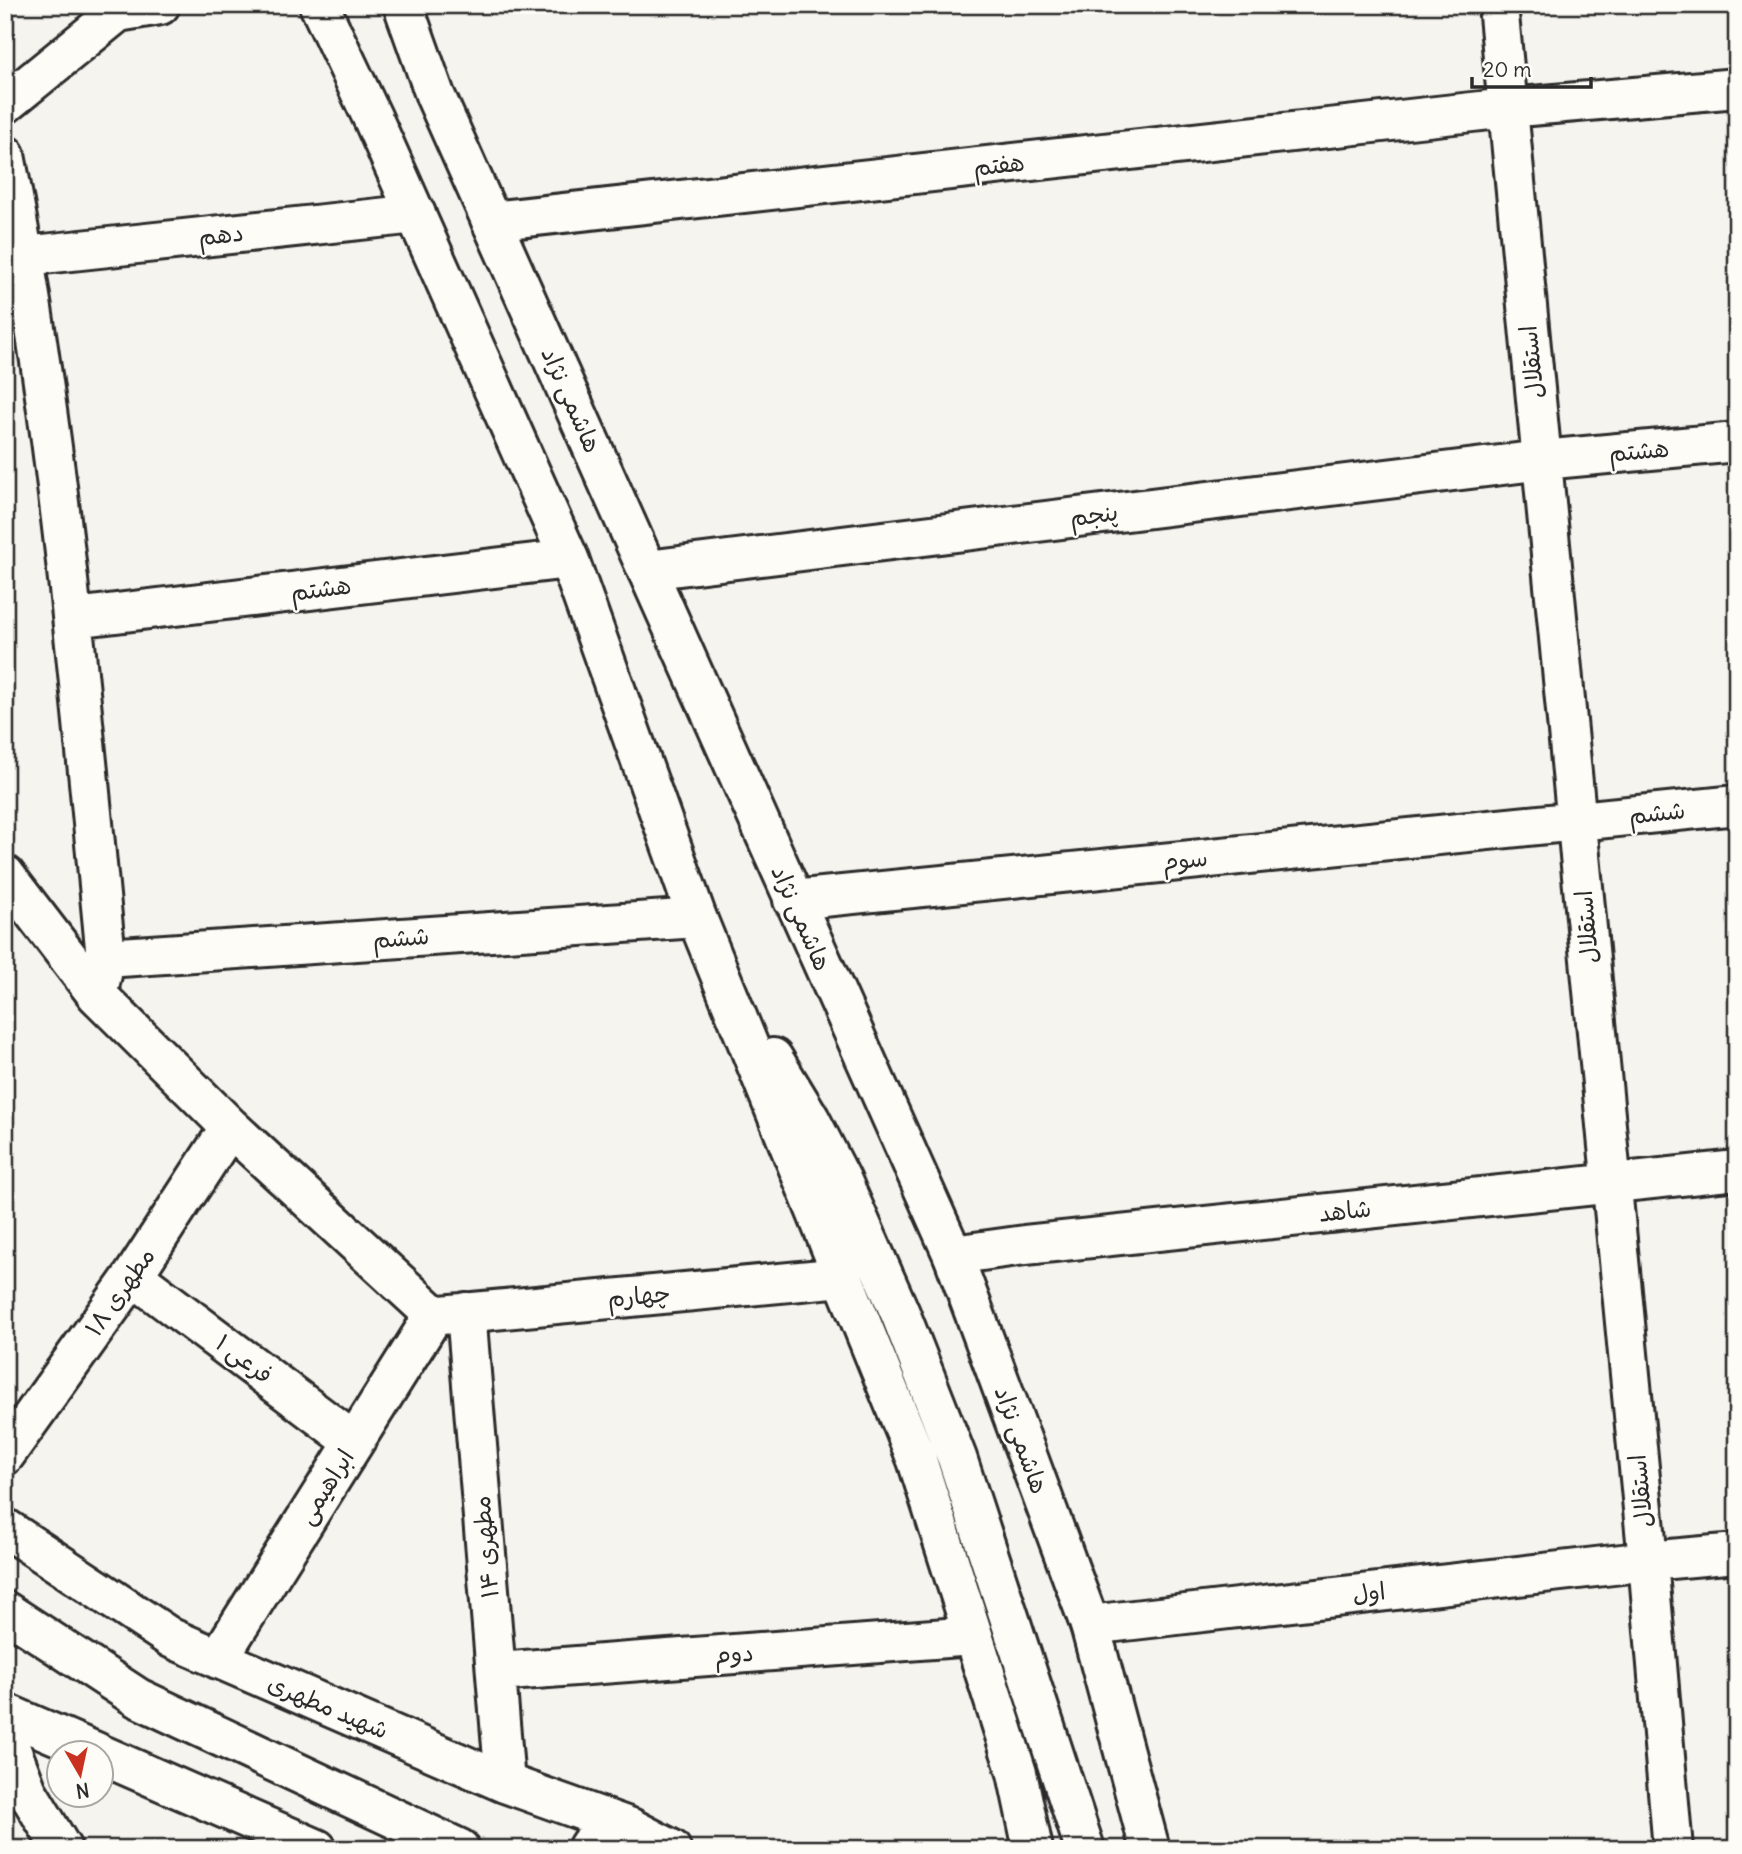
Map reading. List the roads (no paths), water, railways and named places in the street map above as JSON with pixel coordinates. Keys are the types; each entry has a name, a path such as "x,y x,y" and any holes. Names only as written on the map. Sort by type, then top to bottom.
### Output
{"street":[{"path":"5,104 120,8 160,5"},
{"path":"319,5 569,559 697,918 917,1460 1017,1773 1033,1849"},
{"name":"هاشمی نژاد","path":"404,5 435,95 953,1255 1090,1625 1146,1842"},
{"name":"استقلال","path":"1498,5 1648,1561 1673,1849"},
{"path":"1508,108 1737,88"},
{"name":"هفتم","path":"491,221 1508,108"},
{"path":"5,155 25,256 74,618 106,958 97,995"},
{"name":"دهم","path":"25,256 416,215"},
{"name":"هشتم","path":"1542,460 1737,443"},
{"name":"پنجم","path":"647,570 1542,460"},
{"name":"هشتم","path":"74,618 569,559"},
{"name":"ششم","path":"1577,821 1737,805"},
{"name":"سوم","path":"793,900 1577,821"},
{"path":"5,875 97,995 230,1127 451,1314"},
{"name":"ششم","path":"106,958 697,918"},
{"path":"730,1000 780,1069 810,1119 841,1179 900,1313 957,1458 1084,1849"},
{"name":"مطهری ۱۸","path":"5,1455 133,1276 230,1127"},
{"name":"شاهد","path":"953,1255 1025,1244 1737,1170"},
{"name":"فرعی ۱","path":"133,1276 354,1442"},
{"name":"چهارم","path":"451,1314 843,1277"},
{"name":"ابراهیمی","path":"218,1659 354,1442 451,1314"},
{"name":"مطهری ۱۴","path":"451,1314 496,1672 505,1783"},
{"name":"شهید مطهری","path":"5,1528 171,1638 505,1783 631,1828 671,1849"},
{"path":"1648,1561 1737,1553"},
{"name":"اول","path":"1090,1625 1648,1561"},
{"path":"5,1611 138,1698 460,1849"},
{"name":"دوم","path":"496,1672 973,1636"},
{"path":"5,1713 63,1738"},
{"path":"5,1734 27,1791 62,1849"},
{"path":"116,1761 317,1849"},
{"path":"1017,1773 1018,1849"},
{"path":"587,1849 590,1843 606,1833 631,1828"}]}
